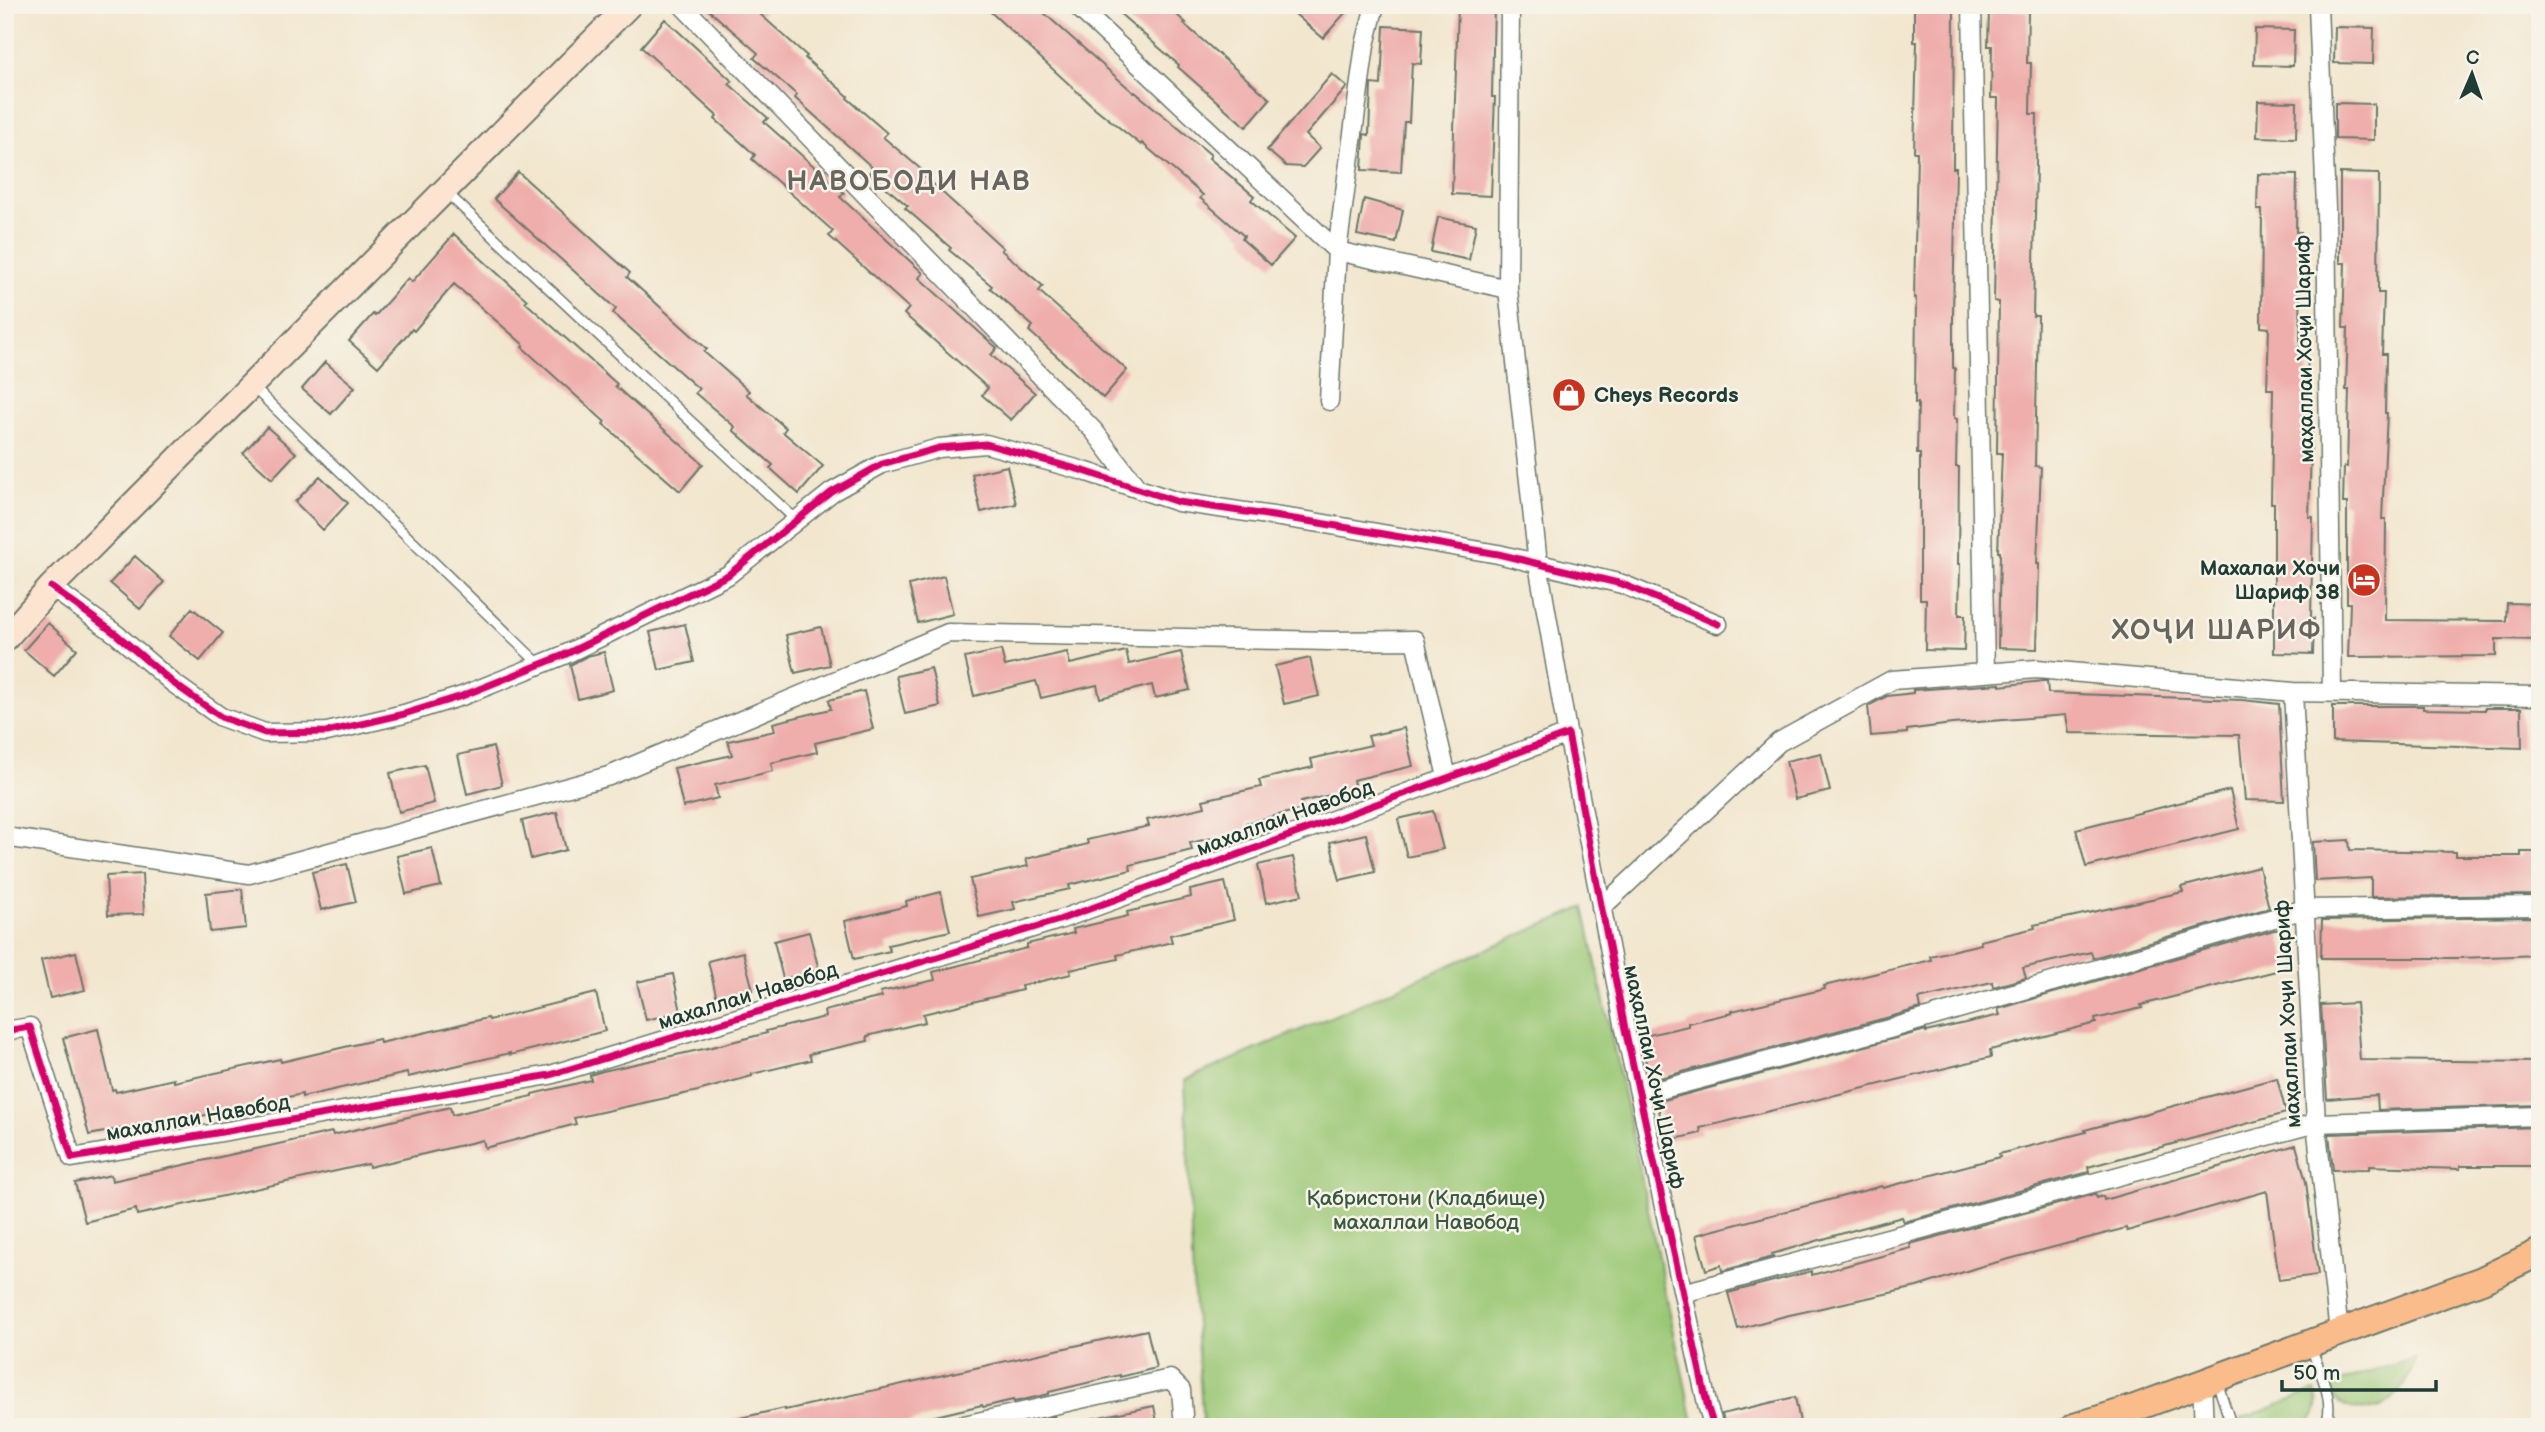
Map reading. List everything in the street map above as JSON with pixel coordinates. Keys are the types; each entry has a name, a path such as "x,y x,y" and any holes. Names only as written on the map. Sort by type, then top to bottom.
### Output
{"main road":[{"path":"2074,1427 2482,1280 2540,1252"}],"street":[{"path":"5,639 51,587 629,5"},
{"path":"682,5 1094,431 1138,489"},
{"path":"1076,5 1337,251 1508,289"},
{"path":"1329,401 1337,251 1365,45 1375,5"},
{"name":"маҳаллаи Хоҷи Шариф","path":"1510,5 1508,289 1538,564 1601,908 1714,1427"},
{"path":"1972,5 1985,673"},
{"name":"маҳаллаи Хоҷи Шариф","path":"2318,5 2326,208 2332,692"},
{"path":"51,587 116,634 173,683 222,717 265,733 327,733 462,696 540,665 623,627 728,575 832,492 882,464 939,448 986,444 1178,502 1327,524 1498,554 1622,584 1718,624"},
{"path":"5,836 249,874 608,776 948,633 1315,641 1415,640 1447,777"},
{"path":"1601,908 1779,742 1892,680 2038,669 2293,692 2540,696"},
{"name":"маҳаллаи Хоҷи Шариф","path":"2293,692 2316,1123 2339,1333"},
{"name":"махаллаи Навобод","path":"5,1031 30,1027 72,1158 536,1077 1059,920 1447,777 1568,738"},
{"path":"1640,1095 1889,1029 2305,909 2540,906"},
{"path":"1683,1293 2316,1123 2540,1116"},
{"path":"955,1427 1170,1379 1181,1390 1184,1427"},
{"path":"2204,1427 2208,1380"}],"lane":[{"path":"446,191 796,520"},
{"path":"252,386 540,665"},
{"path":"2310,1343 2330,1405 2323,1427"},
{"path":"2208,1380 2232,1427"}],"green space":[{"name":"Қабристони (Кладбище) махаллаи Навобод","path":"1584,907 1694,1427 1203,1427 1193,1280 1185,1080"},
{"path":"2415,1358 2404,1385 2394,1398 2382,1406 2358,1409 2336,1399 2333,1384"},
{"path":"2315,1391 2318,1401 2316,1410 2306,1427 2240,1427 2241,1419"}],"building":[{"path":"703,5 770,5 761,15 887,133 883,137 923,171 921,173 1003,248 1001,250 1043,286 1039,291 1127,370 1103,398 1029,331 1033,326 990,288 992,286 949,250 951,248 905,208 908,206 869,173 873,168 754,58 758,53"},
{"path":"983,5 1035,5 1134,93 1211,155 1209,158 1254,196 1251,200 1295,238 1271,265 1242,239 1244,236 1200,198 1203,195 1142,143 1141,145 1095,108"},
{"path":"1110,5 1166,5 1270,99 1246,127"},
{"path":"1305,5 1352,5 1323,38 1296,15"},
{"path":"1458,5 1494,5 1492,97 1495,97 1491,196 1452,194"},
{"path":"1914,6 1954,7 1953,168 1956,168 1953,368 1954,418 1957,419 1956,467 1959,467 1959,615 1965,615 1964,651 1925,650 1926,599 1920,599 1920,454 1917,454 1918,403 1915,403 1917,152 1914,152 1917,42 1914,42"},
{"path":"1989,10 2028,11 2030,114 2037,114 2033,316 2038,316 2035,466 2041,467 2037,649 1998,648 2002,453 1997,453 1999,302 1994,301 1998,98 1991,98 1992,46 1988,46"},
{"path":"665,19 732,81 729,84 768,118 764,122 844,193 840,197 923,273 919,278 997,348 991,355 1035,393 1011,420 982,395 988,388 904,314 909,308 829,236 833,231 752,159 755,155 715,119 717,116 641,47"},
{"path":"1384,26 1423,28 1421,64 1412,63 1409,122 1404,122 1401,172 1362,170 1364,134 1369,135 1371,84 1381,85"},
{"path":"2335,27 2374,28 2373,64 2334,63"},
{"path":"2255,29 2294,30 2293,66 2254,65"},
{"path":"1332,74 1347,87 1306,135 1320,148 1303,167 1286,166 1267,150"},
{"path":"2258,101 2297,102 2296,138 2257,137"},
{"path":"2335,103 2374,104 2374,140 2335,139"},
{"path":"518,172 630,273 627,277 707,349 704,352 749,391 746,394 786,428 783,432 823,466 799,494 770,468 773,465 733,430 735,427 695,393 699,389 613,313 616,309 494,199"},
{"path":"2340,173 2379,174 2378,293 2384,293 2382,354 2386,354 2387,413 2382,519 2386,519 2385,620 2506,621 2507,603 2540,604 2540,640 2496,639 2496,656 2348,657 2350,603 2347,603 2347,503 2343,503 2344,467 2347,467 2348,328 2343,328 2345,263 2340,263"},
{"path":"2258,174 2297,175 2296,232 2301,232 2300,354 2308,354 2306,415 2312,416 2309,517 2313,517 2313,654 2274,653 2274,503 2271,503 2273,389 2267,389 2269,328 2261,327 2262,210 2257,210"},
{"path":"1364,199 1403,210 1396,243 1357,235"},
{"path":"1438,217 1476,225 1469,260 1431,252"},
{"path":"454,234 617,384 615,386 703,464 680,491 603,424 605,422 522,347 524,345 454,284 414,331 412,329 378,367 349,341 408,278 412,282"},
{"path":"325,362 355,387 331,414 302,389"},
{"path":"267,427 296,453 272,479 243,453"},
{"path":"1007,466 1016,504 981,512 972,474"},
{"path":"320,476 348,503 323,530 295,502"},
{"path":"135,556 164,582 140,609 110,583"},
{"path":"944,576 953,614 918,623 909,585"},
{"path":"192,608 223,633 200,661 169,636"},
{"path":"48,623 77,649 54,676 24,650"},
{"path":"685,624 694,662 659,670 650,632"},
{"path":"821,627 830,665 795,673 786,635"},
{"path":"1001,650 1005,666 1067,652 1070,664 1126,651 1129,664 1181,652 1190,690 1155,698 1152,685 1100,698 1097,685 1041,698 1036,681 974,696 965,658"},
{"path":"604,652 613,690 578,699 570,665 587,656"},
{"path":"1310,658 1319,696 1284,704 1275,666"},
{"path":"931,668 940,706 905,714 896,676"},
{"path":"2047,681 2048,693 2242,700 2279,704 2284,801 2245,800 2239,735 2069,733 2066,715 1952,724 1907,730 1907,733 1871,736 1868,706 1887,696 1913,693 1913,690"},
{"path":"864,691 873,729 815,743 817,752 771,763 773,771 715,785 718,798 683,807 674,768 732,755 728,741 775,731 773,723 831,709 829,700"},
{"path":"2333,706 2423,706 2423,709 2485,710 2521,708 2522,748 2333,742"},
{"path":"1404,728 1413,766 1353,780 1355,789 1301,802 1303,809 1246,823 1247,830 1190,843 1192,850 1130,865 1131,870 1069,885 1070,889 1013,902 1015,909 979,917 970,879 1028,866 1026,859 1088,844 1087,840 1149,826 1147,820 1205,807 1203,800 1261,787 1259,780 1313,767 1311,759 1371,745 1368,736"},
{"path":"493,747 502,785 467,794 458,755"},
{"path":"1821,753 1830,791 1795,799 1786,761"},
{"path":"425,765 434,803 399,812 390,773"},
{"path":"2230,790 2239,829 2086,867 2076,829"},
{"path":"1433,811 1443,849 1407,857 1398,819"},
{"path":"557,812 566,850 531,859 522,821"},
{"path":"1366,834 1375,872 1340,880 1330,842"},
{"path":"2349,840 2350,850 2456,852 2456,856 2521,856 2521,852 2540,852 2540,895 2371,897 2371,878 2315,881 2313,842"},
{"path":"432,848 441,886 406,894 397,856"},
{"path":"1293,857 1302,895 1266,903 1258,865"},
{"path":"347,864 356,902 321,910 312,872"},
{"path":"2259,867 2269,908 2093,958 2091,952 2023,968 2026,978 1993,987 1992,982 1919,999 1921,1008 1886,1018 1652,1080 1649,1075 1640,1037 1825,989 1824,986 1931,960 1930,956 2035,928 2034,925 2183,892 2181,887"},
{"path":"142,874 144,914 108,915 106,876"},
{"path":"1225,882 1234,920 1170,935 1172,942 1070,970 1071,974 1021,986 1022,990 923,1014 925,1022 867,1036 868,1041 809,1054 811,1060 752,1074 698,1091 574,1118 576,1124 485,1148 483,1140 369,1167 368,1164 137,1215 136,1209 85,1222 75,1183 111,1175 112,1181 332,1132 333,1135 450,1107 452,1115 532,1096 591,1080 590,1075 603,1071 708,1048 825,1017 824,1011 882,997 880,992 935,980 933,972 1027,948 1027,944 1074,933 1073,929 1128,916 1127,912 1191,897 1190,890"},
{"path":"242,889 246,928 210,932 206,893"},
{"path":"941,892 950,931 888,945 890,951 854,959 845,921 907,906 906,901"},
{"path":"2540,917 2540,955 2321,958 2322,920"},
{"path":"2279,930 2288,968 2141,1005 2142,1008 2095,1019 2096,1023 1990,1050 1991,1057 1700,1128 1701,1133 1666,1141 1657,1102 1926,1030 2000,1015 1998,1009"},
{"path":"809,932 819,970 783,979 774,941"},
{"path":"76,952 85,990 50,998 41,960"},
{"path":"743,952 753,990 717,999 708,961"},
{"path":"673,974 681,1012 646,1020 637,982"},
{"path":"596,993 605,1031 408,1077 407,1073 302,1097 302,1094 201,1116 200,1113 89,1135 63,1038 98,1029 112,1090 115,1089 116,1092 280,1059 281,1062 379,1039 380,1043 488,1018 489,1020"},
{"path":"2356,1003 2360,1060 2540,1062 2540,1105 2378,1110 2377,1095 2327,1099 2321,1005"},
{"path":"2277,1078 2286,1113 2088,1167 2089,1172 1904,1222 1902,1217 1722,1271 1721,1265 1706,1270 1696,1235 2000,1157 1999,1154"},
{"path":"2540,1127 2540,1166 2460,1166 2460,1169 2369,1166 2369,1169 2333,1170 2329,1134"},
{"path":"2296,1145 2306,1182 2318,1275 2279,1280 2267,1191 2127,1231 2126,1228 1979,1267 1917,1287 1738,1329 1728,1293 1812,1271 1812,1275 1911,1248 1910,1244 2095,1194 2097,1198 2103,1196 2104,1200"},
{"path":"1147,1330 1156,1368 1049,1394 1014,1402 982,1405 889,1427 732,1427 731,1420"},
{"path":"1795,1397 1801,1427 1725,1427 1722,1414"},
{"path":"1154,1406 1158,1427 1089,1427 1089,1419"},
{"path":"1054,1416 1057,1427 1019,1427 1019,1424"}],"cycle path":[{"path":"51,587 116,634 173,683 221,717 265,733 327,732 404,714 462,696 564,655 728,575 832,492 882,464 939,448 986,444 1084,471 1178,502 1498,554 1622,584 1718,624"},
{"path":"5,1031 30,1027 72,1158 550,1075 1059,920 1568,734 1625,1029 1714,1427"}],"place":[{"name":"Cheys Records","path":"1569,395"},
{"name":"Махалаи Хочи Шариф 38","path":"2364,580"}],"district":[{"name":"НАВОБОДИ НАВ","path":"909,181"},
{"name":"ХОҶИ ШАРИФ","path":"2217,630"}]}
